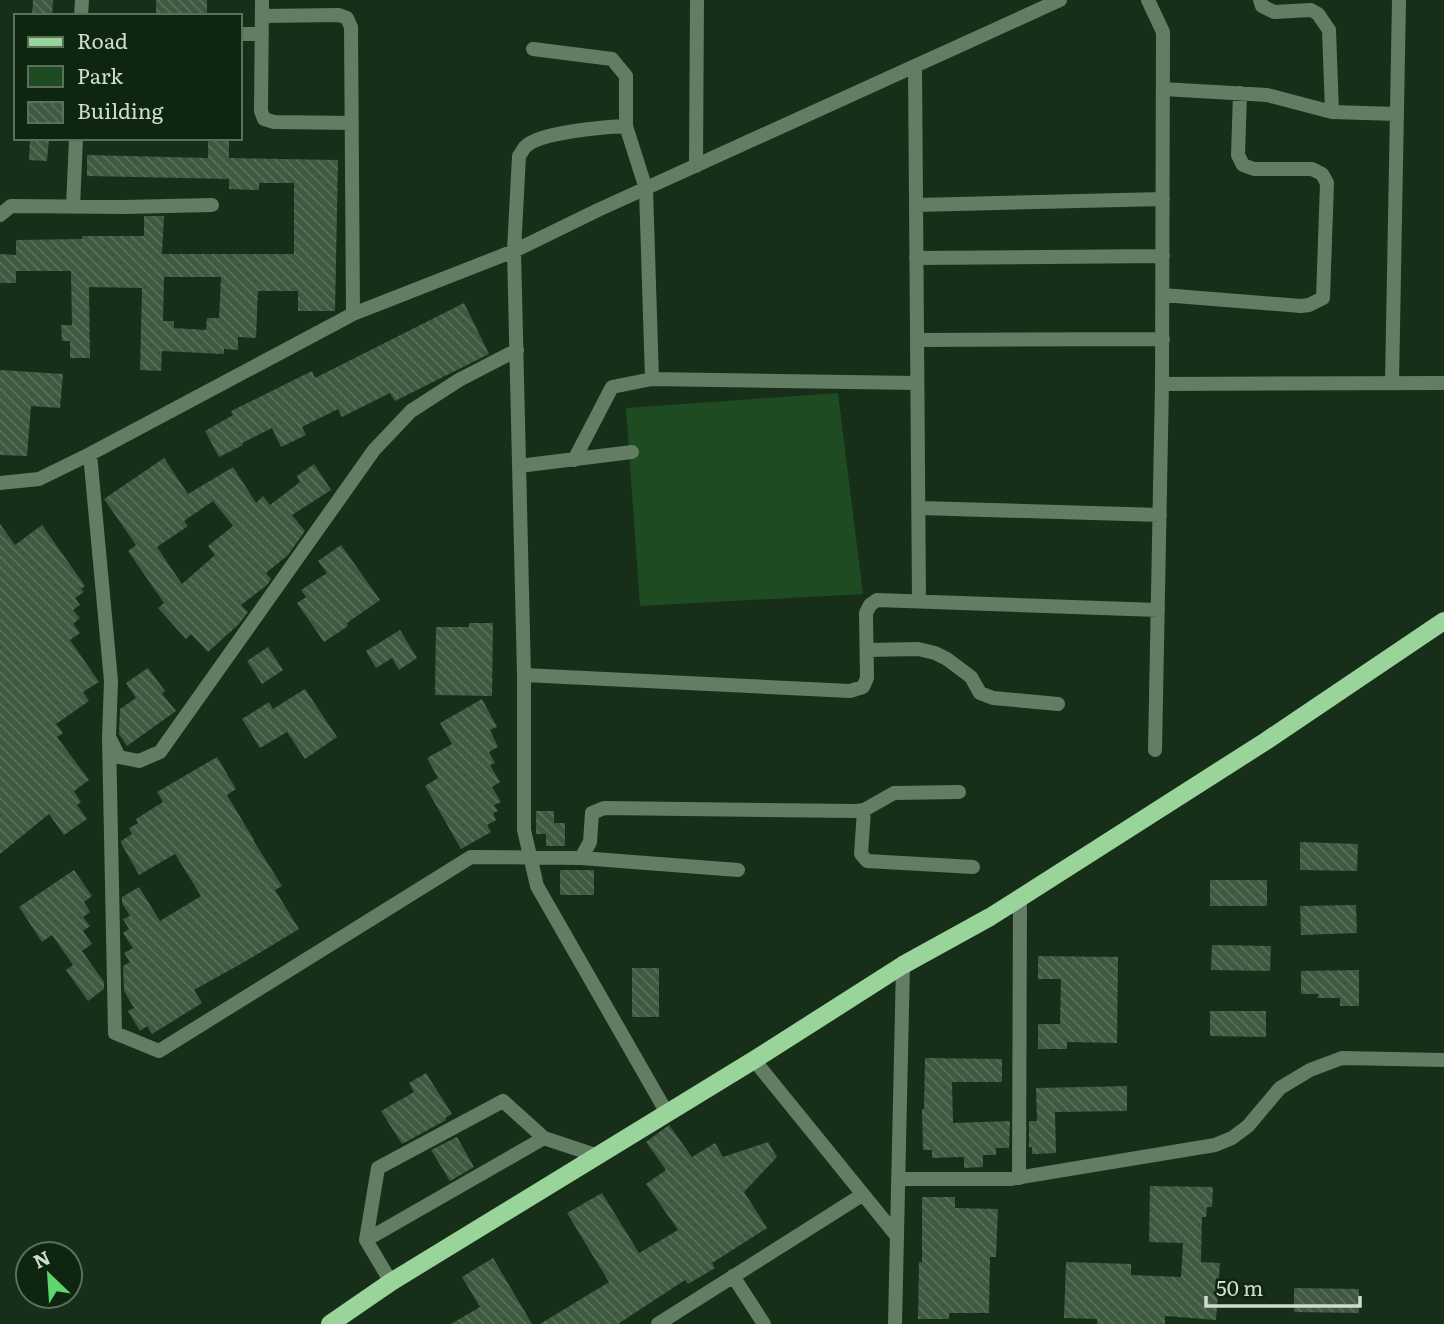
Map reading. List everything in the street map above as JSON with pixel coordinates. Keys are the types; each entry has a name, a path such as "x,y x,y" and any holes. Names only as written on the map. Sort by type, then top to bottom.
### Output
{"main road":[{"path":"331,1324 391,1282 754,1060 903,965 990,917 1266,741 1444,621"}],"street":[{"path":"262,0 261,111 264,119 274,122 352,123"},
{"path":"696,0 696,166"},
{"path":"0,483 39,479 353,314 514,251 1059,0"},
{"path":"1148,0 1163,32 1163,384 1155,750"},
{"path":"1260,0 1262,6 1274,12 1311,10 1318,14 1329,30 1332,112"},
{"path":"1392,383 1399,0"},
{"path":"262,16 339,15 347,18 351,27 353,314"},
{"path":"242,34 262,34"},
{"path":"533,49 612,59 626,76 626,125 646,189 652,379"},
{"path":"915,66 919,601"},
{"path":"1163,89 1267,95 1332,112 1397,114"},
{"path":"1163,295 1301,306 1310,305 1323,298 1327,183 1322,174 1312,169 1254,169 1243,165 1238,155 1240,93"},
{"path":"626,125 578,130 532,142 524,147 519,156 514,251 524,675 524,830 537,887 667,1113"},
{"path":"74,207 76,140"},
{"path":"916,205 1163,199"},
{"path":"0,215 11,206 212,205"},
{"path":"916,258 1163,256"},
{"path":"917,340 1163,338"},
{"path":"109,737 119,758 139,761 160,751 374,450 411,411 459,380 517,350"},
{"path":"575,460 612,387 652,379 917,383"},
{"path":"1163,384 1444,383"},
{"path":"519,466 632,452"},
{"path":"90,454 111,681 109,737 115,1033 159,1051 471,858 581,858 738,870"},
{"path":"919,508 1160,515"},
{"path":"524,675 850,691 863,687 867,678 866,613 870,605 877,600 1158,610"},
{"path":"867,650 918,649 935,653 971,677 980,693 993,698 1058,704"},
{"path":"581,858 590,842 592,813 604,808 847,811 864,810 894,793 959,792"},
{"path":"864,810 861,854 867,861 973,867"},
{"path":"1019,1178 1020,898"},
{"path":"895,1324 903,965"},
{"path":"898,1179 1019,1178 1215,1145 1232,1138 1248,1126 1280,1088 1310,1070 1342,1058 1444,1060"},
{"path":"754,1060 896,1235"},
{"path":"391,1282 366,1240 379,1168 503,1101 544,1138 598,1156"},
{"path":"366,1240 544,1138"},
{"path":"658,1324 862,1195"},
{"path":"733,1276 764,1324"}],"green space":[{"path":"838,393 863,594 640,606 626,408"}],"building":[{"path":"33,0 53,0 52,14 32,14"},
{"path":"156,0 207,0 207,14 156,14"},
{"path":"30,140 49,140 47,161 29,160"},
{"path":"208,140 229,140 229,158 338,160 335,311 298,311 298,291 258,291 256,338 238,337 238,350 224,349 224,354 162,351 161,371 140,370 142,288 89,287 90,358 70,358 70,341 62,341 61,325 72,325 71,271 16,271 16,283 0,283 0,254 16,255 16,240 144,236 144,216 164,216 162,254 294,254 294,183 259,183 259,190 229,189 229,179 87,176 87,155 208,158","holes":["164,277 221,277 219,318 207,318 206,330 174,328 174,321 163,321"]},
{"path":"464,303 489,354 395,401 390,393 342,417 338,409 302,427 306,435 281,447 272,428 219,457 205,431 233,415 231,411 312,371 315,378"},
{"path":"0,370 63,374 60,408 31,406 27,456 0,455"},
{"path":"164,458 188,494 233,467 256,503 263,496 270,505 300,482 297,476 314,464 331,490 292,515 305,531 288,555 266,573 271,579 267,585 241,605 248,612 239,624 208,652 191,634 186,639 158,608 164,603 128,551 136,545 104,499","holes":["213,501 233,526 208,546 215,555 182,584 157,547 188,526 184,521"]},
{"path":"0,524 15,545 42,525 85,586 81,589 84,592 75,598 80,605 73,610 80,618 73,624 80,633 70,640 99,682 83,692 89,701 56,724 63,733 57,737 89,780 74,791 81,802 77,805 87,819 64,835 49,814 0,854"},
{"path":"341,545 380,600 324,642 297,603 306,597 301,590 327,573 318,561"},
{"path":"469,623 493,623 492,696 435,695 436,627 469,627"},
{"path":"400,630 417,658 399,670 392,658 376,668 366,651"},
{"path":"268,647 283,670 262,684 247,661"},
{"path":"148,668 165,691 162,694 176,711 127,746 119,734 120,709 136,698 126,683"},
{"path":"305,689 337,737 305,759 287,732 260,748 242,719 269,702 273,709"},
{"path":"482,699 497,727 490,730 498,747 489,752 495,763 490,765 500,782 492,787 501,802 494,805 498,811 493,813 496,820 487,825 491,832 461,849 425,786 438,778 427,758 452,744 440,723"},
{"path":"217,757 236,789 227,795 282,886 275,890 299,929 194,990 202,1003 152,1034 147,1026 140,1031 128,1011 134,1008 124,991 123,966 130,962 124,953 133,948 123,933 129,929 123,919 130,916 122,903 122,897 139,887 160,921 201,896 175,854 139,875 121,841 132,834 129,828 138,823 136,819 163,802 157,792"},
{"path":"536,811 554,811 554,823 565,823 565,846 546,846 546,834 536,834"},
{"path":"1300,842 1358,844 1357,871 1300,870"},
{"path":"74,870 92,896 84,902 90,912 83,917 90,926 83,931 92,944 82,951 104,982 104,989 88,1001 66,970 73,965 52,935 42,942 19,907"},
{"path":"560,870 594,870 594,895 560,895"},
{"path":"1210,880 1267,880 1267,906 1210,906"},
{"path":"1356,905 1357,933 1301,935 1300,906"},
{"path":"1212,945 1271,946 1270,971 1211,970"},
{"path":"1038,956 1118,957 1117,1043 1067,1042 1067,1049 1038,1049 1038,1024 1060,1024 1061,979 1038,979"},
{"path":"632,968 659,968 659,1017 632,1017"},
{"path":"1359,970 1359,1006 1340,1006 1340,998 1317,998 1319,994 1301,994 1301,971"},
{"path":"1210,1011 1266,1011 1266,1037 1210,1036"},
{"path":"925,1058 1002,1059 1002,1082 952,1082 953,1123 1010,1121 1009,1148 996,1148 996,1155 983,1155 983,1167 964,1168 964,1157 932,1158 932,1150 923,1150"},
{"path":"426,1073 452,1114 402,1144 381,1111 414,1092 409,1083"},
{"path":"1127,1086 1127,1111 1055,1112 1056,1153 1032,1154 1032,1147 1029,1147 1029,1121 1037,1121 1036,1088"},
{"path":"669,1125 692,1157 715,1143 723,1157 768,1142 777,1157 744,1192 767,1228 712,1263 715,1268 688,1284 685,1280 618,1324 540,1324 609,1282 567,1213 602,1193 639,1253 678,1230 646,1184 666,1170 646,1142"},
{"path":"457,1137 474,1167 450,1181 431,1150"},
{"path":"1150,1186 1213,1187 1212,1207 1207,1207 1206,1217 1202,1217 1201,1262 1220,1263 1216,1320 1165,1316 1165,1324 1097,1324 1097,1319 1064,1318 1066,1262 1131,1264 1131,1275 1181,1277 1183,1243 1149,1242"},
{"path":"922,1197 955,1197 955,1208 998,1209 996,1257 990,1257 989,1313 949,1313 949,1319 918,1319 919,1262 922,1262"},
{"path":"493,1258 532,1324 451,1324 480,1307 462,1277"},
{"path":"1294,1288 1359,1289 1359,1313 1294,1312"}]}
